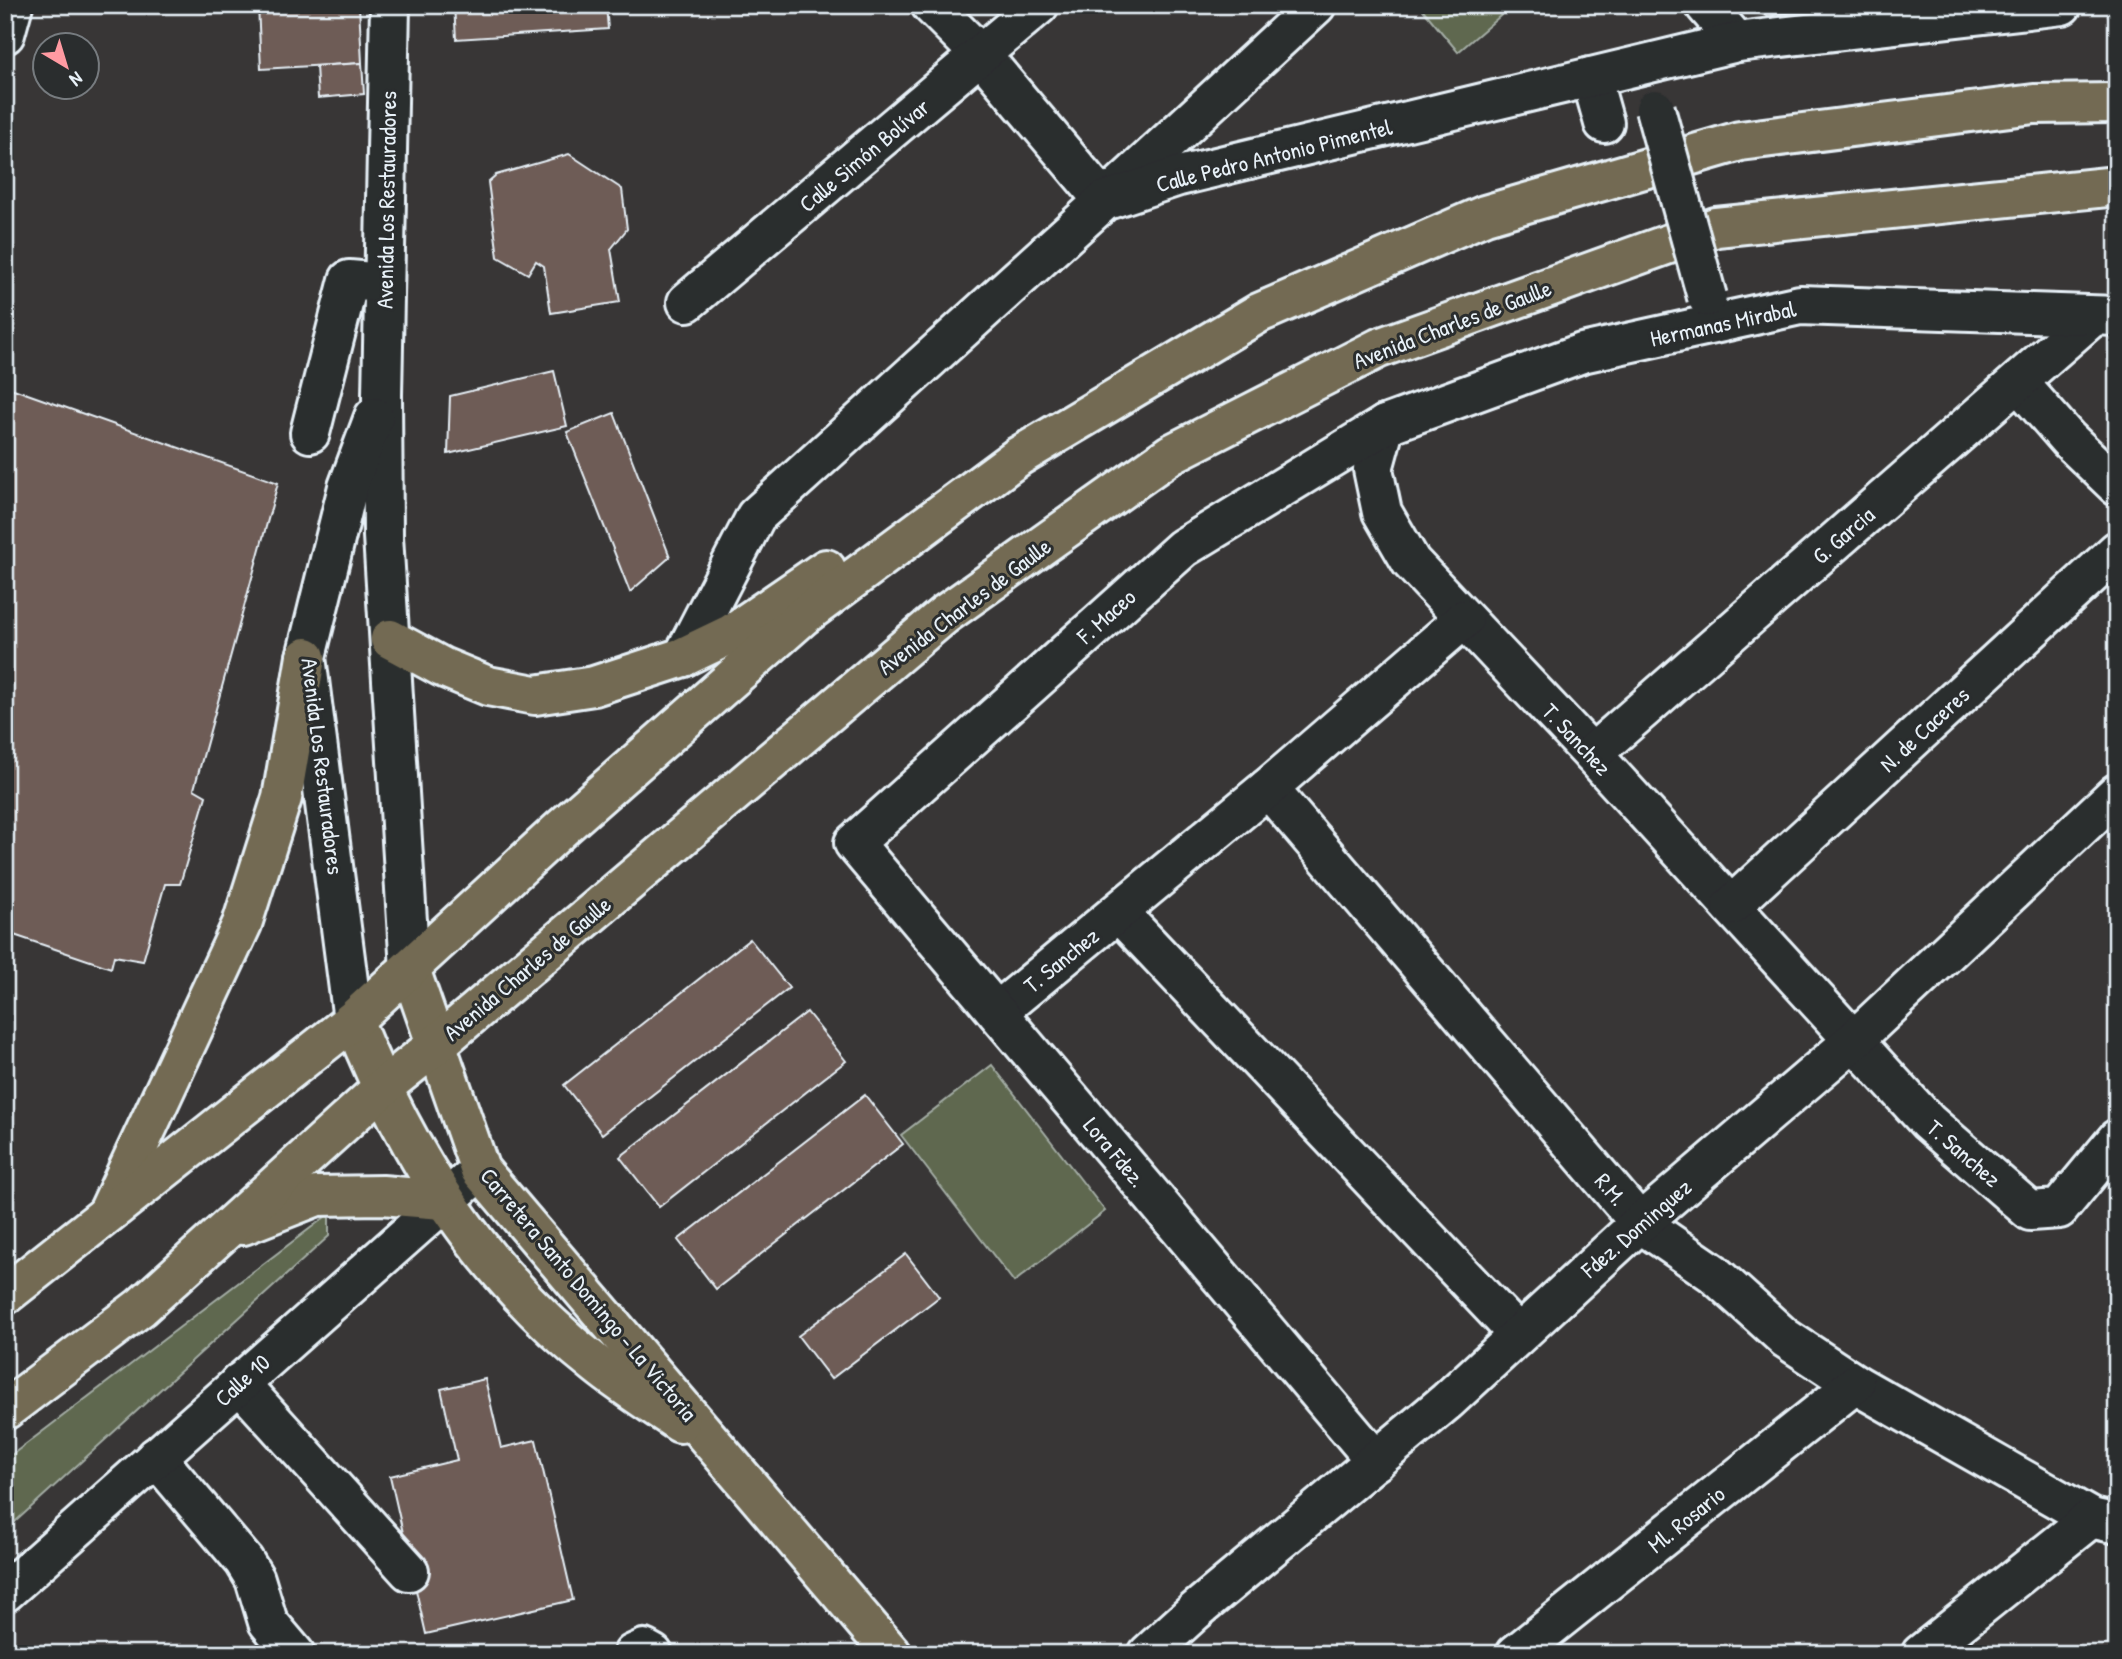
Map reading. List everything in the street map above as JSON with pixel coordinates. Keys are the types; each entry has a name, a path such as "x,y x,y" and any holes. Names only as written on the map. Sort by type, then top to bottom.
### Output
{"main road":[{"path":"5,1295 105,1219 353,1020 562,828 803,616 1019,456 1259,313 1485,215 1740,141 2034,104 2117,103"},
{"name":"Avenida Charles de Gaulle","path":"5,1410 141,1307 380,1089 436,1045 944,615 1171,454 1379,348 1716,227 2117,186"},
{"path":"390,639 443,667 488,686 535,695 594,686 683,657 731,634 984,462 1019,456"},
{"path":"105,1219 242,924 282,798 306,657"},
{"name":"Carretera Santo Domingo - La Victoria","path":"410,969 480,1170 725,1454 892,1654"},
{"name":"Carretera Santo Domingo - La Victoria","path":"353,1020 380,1089 443,1200 502,1277 596,1365 725,1454"},
{"path":"221,1234 317,1196 382,1195 443,1200"}],"street":[{"path":"5,34 13,5"},
{"name":"Avenida Los Restauradores","path":"390,5 382,388 383,536 410,969"},
{"path":"931,5 982,56 1104,201 1316,5"},
{"name":"Calle Simón Bolívar","path":"687,302 982,56 1039,5"},
{"path":"1705,5 1737,42"},
{"name":"Calle Pedro Antonio Pimentel","path":"683,657 756,516 1104,201 1180,176 1737,42 1920,13 2062,5"},
{"path":"1591,77 1604,123"},
{"path":"1655,109 1707,297"},
{"path":"382,388 310,433 349,280 384,283"},
{"name":"Hermanas Mirabal","path":"1385,425 1674,320 1800,305 2105,316"},
{"name":"G. Garcia","path":"1592,754 2019,383 2105,316"},
{"path":"2019,383 2117,486"},
{"name":"Avenida Los Restauradores","path":"353,1020 306,657 348,487 382,388"},
{"path":"1385,425 1373,469 1382,512 1411,562 1464,619"},
{"name":"F. Maceo","path":"854,843 1183,548 1385,425"},
{"name":"N. de Caceres","path":"1731,906 2117,551"},
{"name":"T. Sanchez","path":"997,1012 1268,788 1464,619 1592,754 1928,1122 2030,1212 2059,1209 2117,1139"},
{"name":"R.M.","path":"1268,788 1640,1223 1713,1273 1785,1338 1855,1384 2104,1521"},
{"name":"Fdez. Dominguez","path":"1148,1654 1194,1612 1447,1401 1517,1333 1640,1223 1853,1041 2117,793"},
{"name":"Lora Fdez.","path":"854,843 1376,1461"},
{"path":"1119,913 1517,1333"},
{"name":"Calle 10","path":"5,1592 443,1200 480,1170"},
{"path":"239,1383 409,1571"},
{"name":"Ml. Rosario","path":"1516,1654 1855,1384"},
{"path":"156,1457 244,1561 255,1579 268,1622 295,1654"},
{"path":"1921,1654 2104,1521"},
{"path":"633,1654 644,1649 653,1654"}],"green space":[{"path":"1419,5 1513,5 1458,52"},
{"path":"992,1065 1105,1211 1014,1282 901,1135"},
{"path":"329,1214 329,1236 5,1531 5,1460"}],"building":[{"path":"258,5 359,5 362,63 261,69"},
{"path":"454,5 606,5 608,29 456,39"},
{"path":"1761,5 1836,5 1768,16 1755,12"},
{"path":"362,63 364,94 318,98 316,66"},
{"path":"569,154 622,189 627,229 611,249 620,302 551,313 544,266 536,261 528,274 498,257 488,182 496,175"},
{"path":"554,371 567,426 448,454 450,396"},
{"path":"5,386 278,483 194,789 206,796 180,884 165,884 143,961 114,956 111,968 5,932"},
{"path":"614,413 670,557 630,592 567,432"},
{"path":"750,939 789,988 602,1134 564,1085"},
{"path":"807,1012 846,1061 659,1207 620,1157"},
{"path":"865,1095 903,1144 716,1289 678,1240"},
{"path":"906,1254 939,1297 831,1379 798,1336"},
{"path":"485,1379 501,1448 536,1440 573,1600 426,1634 390,1476 457,1460 441,1389"}]}
